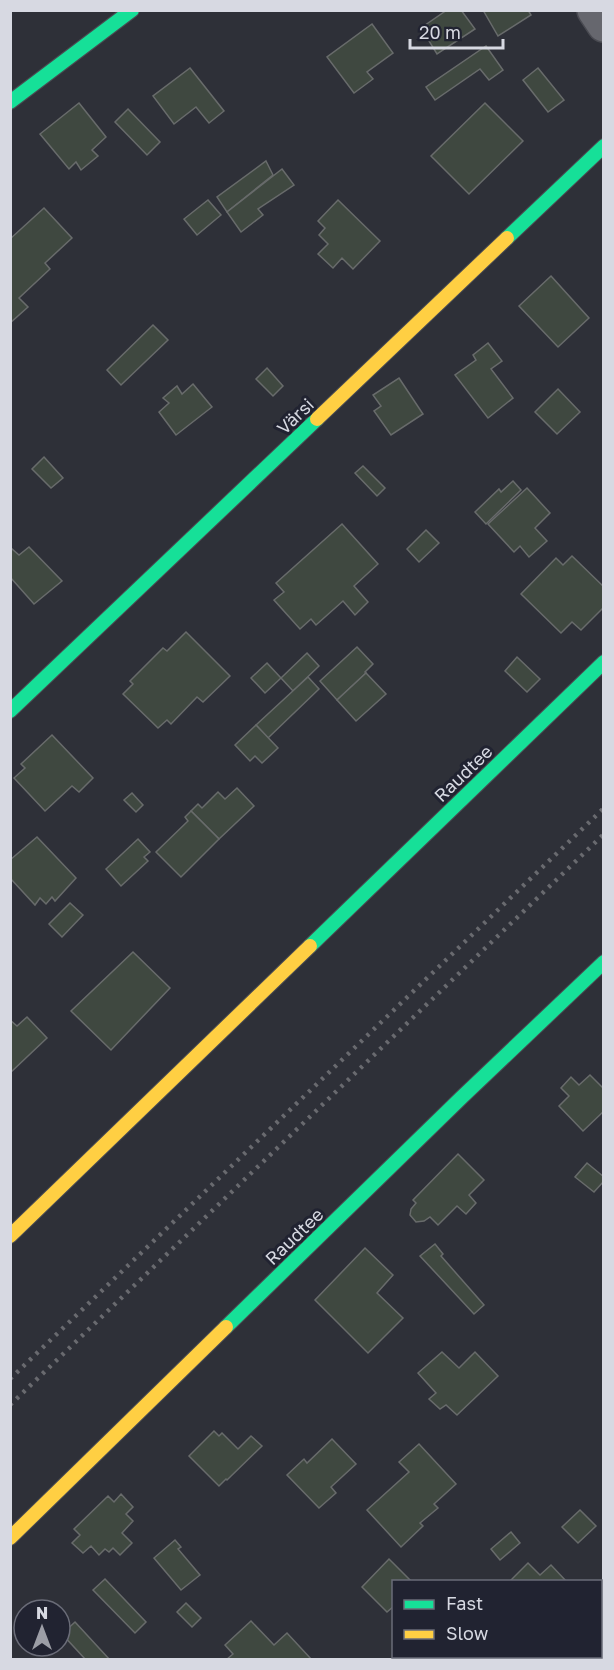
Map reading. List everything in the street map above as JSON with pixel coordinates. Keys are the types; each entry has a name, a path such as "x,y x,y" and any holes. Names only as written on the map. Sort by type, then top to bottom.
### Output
{"street":[{"path":"10,102 132,10"},
{"path":"594,10 603,25"},
{"name":"Värsi","path":"10,711 603,146"},
{"name":"Raudtee","path":"10,1236 603,662"},
{"name":"Raudtee","path":"10,1538 462,1097 603,963"}],"building":[{"path":"447,10 461,10 475,29 437,54 421,28"},
{"path":"483,10 528,10 531,15 498,36"},
{"path":"372,24 393,53 367,72 373,79 354,93 327,57"},
{"path":"486,46 503,70 489,80 480,69 435,100 426,87"},
{"path":"190,68 224,111 209,123 196,107 174,124 153,96"},
{"path":"538,68 564,100 548,112 523,80"},
{"path":"79,103 106,137 92,150 98,156 81,170 76,162 69,169 40,134"},
{"path":"485,103 523,141 469,194 431,156"},
{"path":"128,109 160,142 147,155 115,122"},
{"path":"266,161 273,175 227,212 217,197"},
{"path":"282,169 294,185 258,209 263,215 241,232 227,212"},
{"path":"208,200 221,215 197,235 184,219"},
{"path":"338,200 380,241 353,269 342,258 333,268 318,254 328,244 319,235 325,228 318,221"},
{"path":"44,208 72,238 45,263 50,269 19,298 28,307 10,323 10,239"},
{"path":"551,276 589,318 558,347 519,306"},
{"path":"153,325 168,340 121,385 107,370"},
{"path":"488,343 502,361 491,369 513,398 488,418 455,375 476,360 473,355"},
{"path":"267,368 283,386 273,396 256,379"},
{"path":"399,378 423,414 391,435 374,411 381,406 373,395"},
{"path":"193,384 212,407 176,435 159,412 169,403 163,398 177,386 182,394"},
{"path":"558,389 580,412 557,434 535,412"},
{"path":"44,457 63,478 51,488 32,469"},
{"path":"363,466 385,488 377,496 355,473"},
{"path":"513,481 521,490 486,524 475,512 499,489 501,492"},
{"path":"527,488 550,513 535,528 547,541 529,557 520,546 514,552 488,524"},
{"path":"342,524 378,564 354,586 368,602 355,615 343,601 316,625 311,619 300,629 274,600 284,592 276,583"},
{"path":"426,530 439,543 419,562 407,549"},
{"path":"29,547 62,581 34,604 10,577 10,550 12,549 19,555"},
{"path":"572,556 604,587 604,607 581,630 572,622 561,633 521,594 556,558 563,565"},
{"path":"186,632 230,676 203,702 197,697 171,724 167,720 158,728 123,694 133,684 130,681 163,648 167,651"},
{"path":"357,647 373,664 337,700 320,681"},
{"path":"307,653 319,666 293,691 281,678"},
{"path":"517,657 540,679 527,692 505,671"},
{"path":"267,663 281,678 265,693 251,678"},
{"path":"366,673 386,694 356,721 337,700"},
{"path":"308,677 319,689 268,738 256,725"},
{"path":"256,725 278,748 262,763 255,756 250,761 235,745"},
{"path":"52,735 93,778 79,792 72,786 45,811 14,778 25,768 21,764"},
{"path":"237,788 254,806 219,839 191,811 198,804 202,808 218,792 225,799"},
{"path":"132,793 143,805 136,812 124,800"},
{"path":"191,811 219,839 181,877 156,852 188,821 185,817"},
{"path":"37,837 76,878 55,901 52,897 46,904 40,898 35,905 10,878 10,860"},
{"path":"138,839 150,852 144,857 148,861 121,886 106,869"},
{"path":"70,903 83,915 62,937 49,924"},
{"path":"133,952 170,988 111,1050 71,1011"},
{"path":"27,1017 47,1038 10,1073 10,1020 17,1026"},
{"path":"590,1075 604,1089 604,1111 583,1131 559,1106 569,1096 561,1088 571,1077 579,1085"},
{"path":"458,1154 484,1180 469,1195 476,1203 466,1214 457,1206 438,1225 430,1217 416,1222 410,1215 416,1203 413,1200"},
{"path":"587,1163 604,1177 604,1181 594,1192 575,1177"},
{"path":"435,1244 443,1254 441,1256 484,1305 474,1314 420,1256"},
{"path":"365,1248 393,1275 377,1293 403,1318 368,1353 315,1300"},
{"path":"442,1352 459,1368 475,1352 498,1376 457,1415 446,1405 440,1409 429,1399 436,1393 418,1373"},
{"path":"214,1431 219,1436 222,1433 238,1449 251,1436 262,1446 219,1486 189,1456"},
{"path":"332,1439 356,1464 331,1487 336,1493 319,1508 287,1475 304,1459 307,1463"},
{"path":"419,1444 456,1484 434,1504 438,1508 420,1523 423,1526 401,1547 367,1510 409,1472 399,1462"},
{"path":"121,1494 133,1507 126,1514 133,1521 122,1533 132,1543 120,1555 113,1548 109,1552 105,1549 99,1555 91,1546 83,1553 72,1543 80,1535 74,1529 108,1496 114,1502"},
{"path":"580,1510 596,1526 578,1543 562,1527"},
{"path":"511,1532 520,1543 500,1560 491,1549"},
{"path":"175,1540 181,1547 178,1549 200,1575 181,1590 154,1558"},
{"path":"389,1559 410,1580 392,1580 392,1608 387,1612 362,1587"},
{"path":"528,1563 540,1575 551,1565 565,1580 511,1580"},
{"path":"105,1579 146,1622 135,1633 93,1590"},
{"path":"186,1603 201,1618 192,1627 177,1612"},
{"path":"251,1621 274,1645 287,1633 312,1660 226,1660 233,1654 225,1645"},
{"path":"75,1622 110,1660 86,1660 72,1645 72,1625"}],"railway":[{"path":"10,1379 604,808"},
{"path":"10,1405 604,834"}],"traffic: fast":[{"path":"10,102 132,10"},
{"path":"507,238 604,146"},
{"path":"10,711 317,419"},
{"path":"310,946 604,662"},
{"path":"226,1327 604,962"}],"traffic: slow":[{"path":"317,419 507,238"},
{"path":"10,1236 310,946"},
{"path":"10,1538 226,1327"}]}
